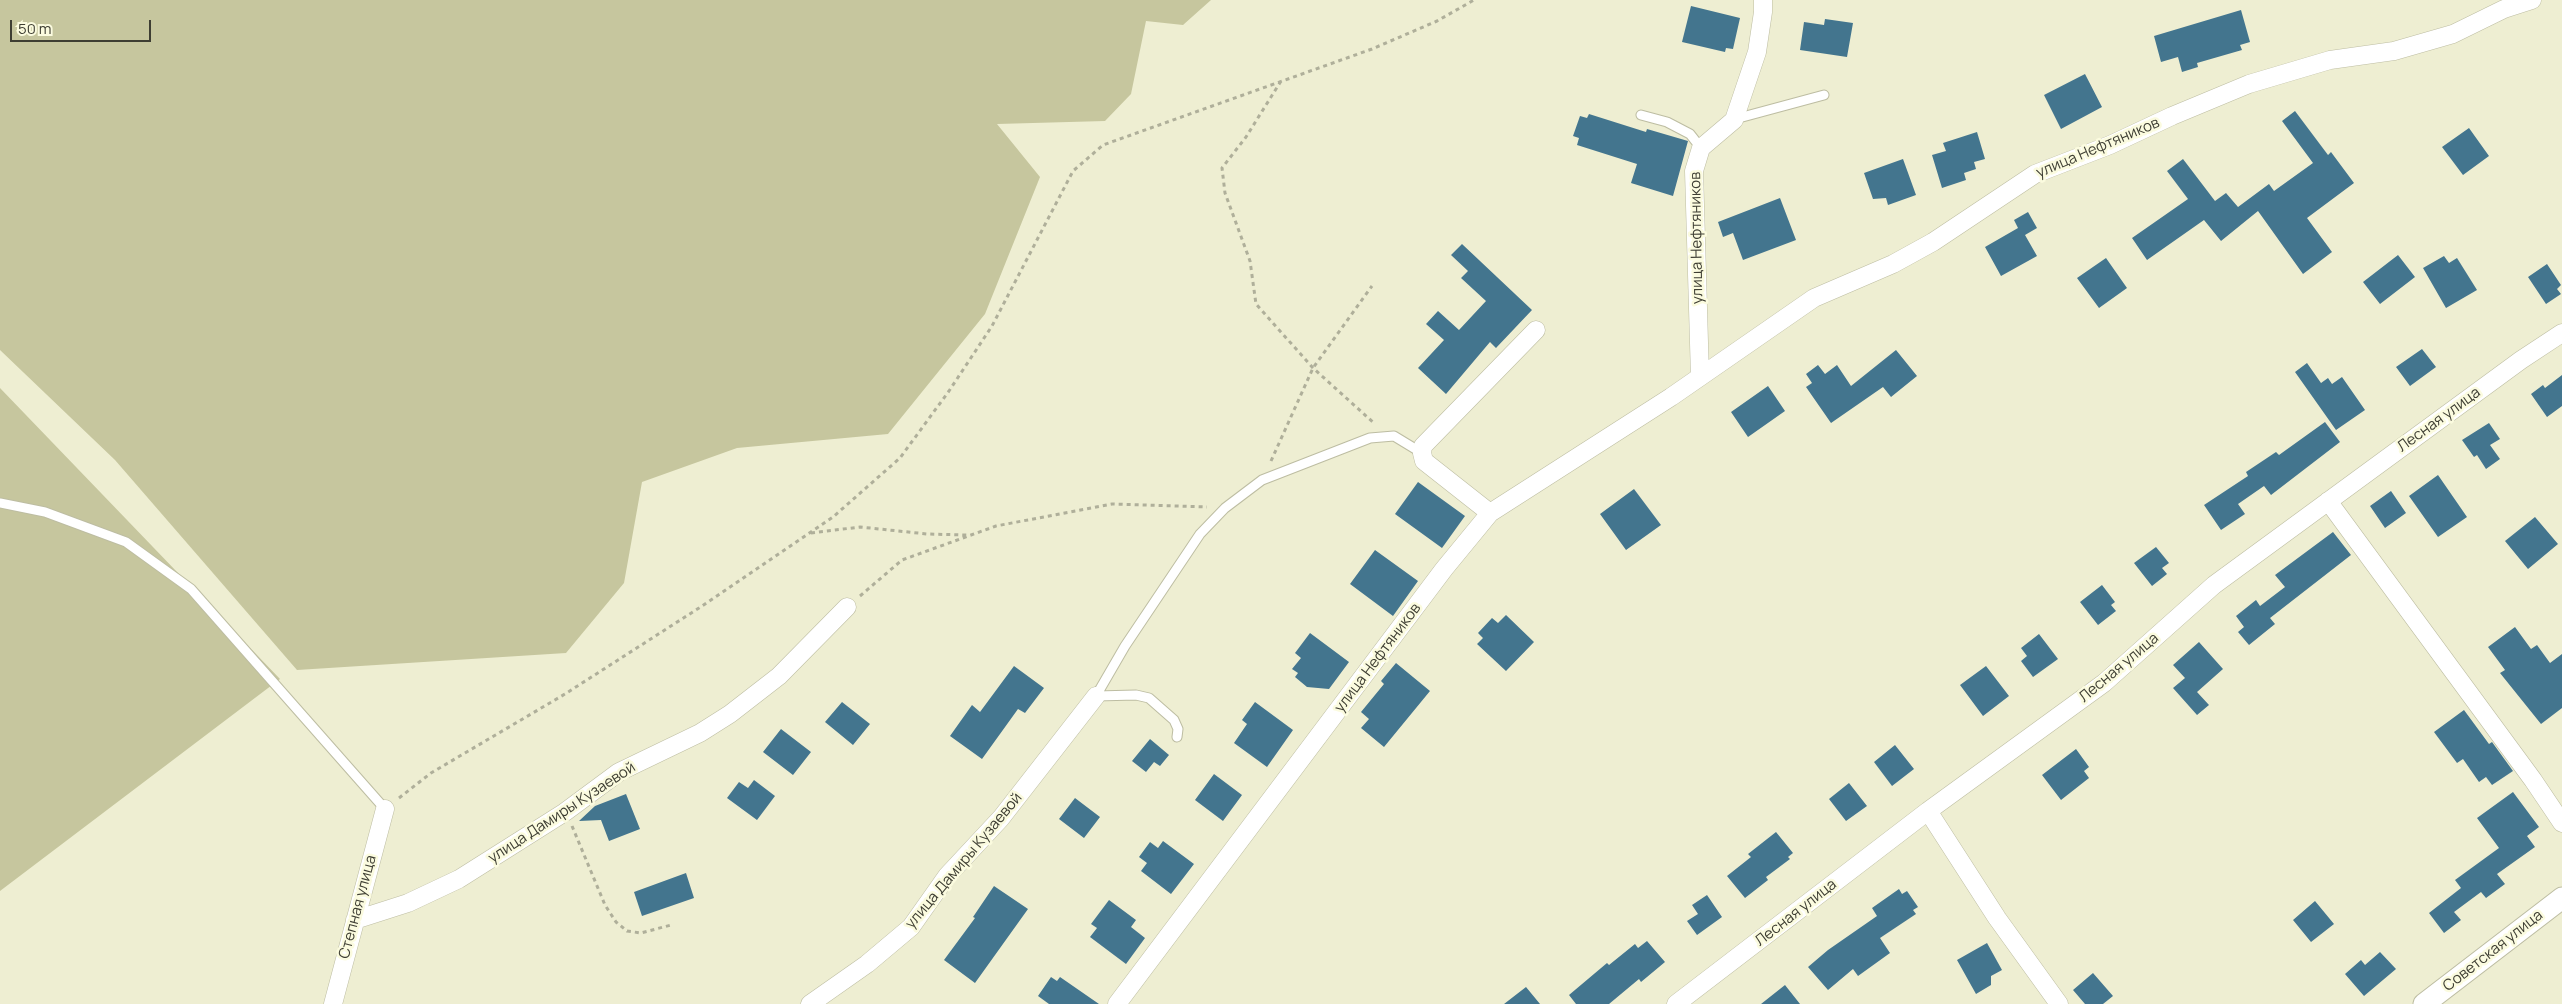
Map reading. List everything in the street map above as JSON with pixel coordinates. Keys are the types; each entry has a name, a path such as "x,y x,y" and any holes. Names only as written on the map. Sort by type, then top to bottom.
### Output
{"street":[{"path":"1701,148 1734,120 1757,52 1763,0"},
{"name":"улица Нефтяников","path":"1117,1004 1444,569 1490,513 1700,377 1814,298 1893,264 1933,242 2035,174 2110,145 2172,116 2249,84 2330,60 2394,51 2453,34 2501,5 2532,0"},
{"name":"улица Нефтяников","path":"1700,377 1694,172 1701,148"},
{"path":"1490,513 1424,461 1422,453 1424,446 1536,330"},
{"name":"Лесная улица","path":"1676,1004 1928,811 2104,683 2214,585 2521,360 2562,333"},
{"path":"2328,501 2505,742 2562,823"},
{"name":"улица Дамиры Кузаевой","path":"355,920 408,903 459,879 565,812 619,772 700,733 730,714 779,676 847,607"},
{"name":"улица Дамиры Кузаевой","path":"810,1004 867,964 911,927 947,876 1001,818 1096,696"},
{"name":"Степная улица","path":"333,1004 385,809"},
{"path":"1928,811 1996,918 2059,1004"},
{"name":"Советская улица","path":"2424,1004 2562,898"}],"lane":[{"path":"1734,120 1824,96"},
{"path":"1641,115 1667,122 1690,134 1701,148"},
{"path":"1096,696 1125,646 1195,542 1225,508 1262,480 1370,438 1394,436 1422,453"},
{"path":"0,503 46,512 126,542 191,589 385,809"},
{"path":"1096,696 1136,695 1149,698 1174,720 1178,729 1177,737"}],"path":[{"path":"385,809 431,772 565,694 833,517 900,458 949,391 992,326 1073,170 1103,145 1372,49 1437,21 1474,0"},
{"path":"1281,81 1246,137 1222,168 1225,193 1250,261 1256,304 1313,368 1370,420 1394,436"},
{"path":"1262,480 1313,368 1372,286"},
{"path":"847,607 902,560 996,526 1112,504 1225,508"},
{"path":"808,534 860,527 927,534 970,535"},
{"path":"565,812 605,905 616,922 627,930 642,933 671,924"}],"green space":[{"path":"0,0 1211,0 1183,25 1146,21 1131,94 1105,121 997,124 1040,177 985,314 888,434 737,448 642,482 624,583 566,653 297,670 115,460 0,350"},
{"path":"0,388 280,679 0,891"}],"building":[{"path":"1691,6 1740,18 1733,49 1726,48 1725,52 1682,42"},
{"path":"2241,10 2250,42 2240,45 2242,50 2197,63 2198,67 2182,72 2178,57 2161,62 2154,36"},
{"path":"1825,19 1853,23 1847,57 1800,50 1804,22 1824,25"},
{"path":"2085,74 2102,107 2061,129 2044,95"},
{"path":"2295,111 2328,155 2331,152 2354,183 2307,218 2332,252 2303,274 2258,211 2221,241 2204,220 2147,260 2132,238 2188,199 2167,171 2183,159 2215,201 2226,193 2238,207 2269,184 2274,191 2313,163 2282,121"},
{"path":"1589,114 1646,132 1647,129 1688,141 1673,196 1631,183 1637,164 1577,145 1579,138 1573,136 1580,116 1587,118"},
{"path":"2469,128 2489,156 2463,175 2442,147"},
{"path":"1977,132 1985,159 1974,162 1976,169 1964,173 1966,180 1942,188 1932,155 1946,151 1943,143"},
{"path":"1903,159 1916,195 1888,205 1886,198 1873,199 1864,173"},
{"path":"1780,198 1796,240 1743,260 1733,233 1723,237 1718,222"},
{"path":"2028,212 2037,228 2025,235 2037,256 2001,276 1985,247 2018,228 2014,220"},
{"path":"1462,244 1532,310 1496,348 1490,342 1446,394 1418,368 1444,340 1426,324 1438,311 1459,330 1486,301 1461,278 1468,271 1451,255"},
{"path":"2398,255 2415,277 2380,304 2363,282"},
{"path":"2444,256 2449,263 2457,258 2477,290 2446,308 2423,268"},
{"path":"2106,258 2127,288 2099,308 2077,278"},
{"path":"2547,264 2561,285 2557,289 2561,294 2546,304 2528,277"},
{"path":"2422,349 2436,367 2410,386 2396,367"},
{"path":"1896,350 1917,376 1891,397 1883,387 1831,423 1806,387 1812,383 1806,374 1818,365 1825,374 1837,365 1851,386"},
{"path":"2307,363 2321,383 2328,378 2332,384 2342,377 2365,410 2336,430 2295,372"},
{"path":"2562,375 2562,406 2547,417 2531,394 2543,385 2545,388"},
{"path":"1768,386 1785,411 1748,437 1731,412"},
{"path":"2325,422 2340,442 2271,495 2264,486 2238,504 2245,514 2221,530 2204,505 2248,476 2246,472 2276,452 2279,455"},
{"path":"2489,423 2500,439 2490,445 2500,459 2486,469 2477,455 2474,457 2462,440"},
{"path":"2438,475 2467,517 2438,537 2409,496"},
{"path":"1418,482 1465,516 1442,548 1395,514"},
{"path":"1634,489 1661,525 1626,550 1600,514"},
{"path":"2391,491 2406,513 2385,528 2370,506"},
{"path":"2535,517 2558,544 2528,569 2505,541"},
{"path":"2333,532 2351,555 2270,618 2275,624 2249,645 2238,632 2244,627 2236,616 2256,600 2260,606 2285,587 2275,575"},
{"path":"2156,547 2169,563 2162,568 2167,574 2152,586 2134,563"},
{"path":"1375,550 1418,581 1393,616 1350,584"},
{"path":"2102,585 2115,602 2111,605 2116,611 2098,625 2080,602"},
{"path":"1506,615 1534,642 1506,671 1477,644 1483,638 1478,633 1492,618 1498,623"},
{"path":"2515,627 2531,649 2537,645 2550,663 2562,654 2562,708 2541,724 2500,673 2505,670 2488,647"},
{"path":"1310,633 1349,662 1329,689 1307,687 1295,677 1298,673 1292,669 1301,658 1295,653"},
{"path":"2039,634 2058,659 2033,677 2021,661 2027,656 2021,648"},
{"path":"2199,642 2223,669 2197,692 2209,705 2197,715 2173,688 2185,678 2173,665"},
{"path":"1396,663 1430,691 1384,747 1361,728 1369,719 1361,712 1384,684 1381,681"},
{"path":"1014,666 1044,688 1025,713 1018,709 982,759 950,736 972,705 980,712"},
{"path":"1986,666 2009,696 1983,716 1960,685"},
{"path":"842,702 870,724 853,745 825,722"},
{"path":"1255,702 1293,730 1267,767 1234,743 1247,724 1242,720"},
{"path":"2464,710 2489,744 2492,742 2513,771 2492,785 2486,777 2479,782 2463,759 2457,763 2434,732"},
{"path":"781,729 811,752 793,775 763,752"},
{"path":"1150,739 1169,755 1160,766 1154,762 1146,772 1132,761"},
{"path":"1895,745 1914,769 1892,786 1874,762"},
{"path":"2076,749 2089,767 2084,771 2089,778 2061,800 2042,775"},
{"path":"1214,774 1242,795 1223,821 1195,800"},
{"path":"754,780 775,796 757,820 727,798 739,782 748,788"},
{"path":"1849,783 1867,806 1846,821 1829,799"},
{"path":"2513,792 2539,827 2527,836 2535,847 2497,874 2505,884 2486,898 2481,892 2454,912 2461,920 2444,933 2429,913 2461,888 2455,880 2499,848 2477,818"},
{"path":"626,794 640,829 609,841 601,820 579,821 595,806"},
{"path":"1075,798 1100,817 1084,838 1059,819"},
{"path":"1776,832 1793,853 1788,857 1790,859 1766,877 1768,880 1745,898 1727,876 1751,857 1748,854"},
{"path":"1163,841 1194,864 1171,894 1141,871 1147,863 1139,857 1150,842 1158,848"},
{"path":"686,873 694,898 642,916 634,892"},
{"path":"994,886 1028,909 975,983 944,960 975,918 973,917"},
{"path":"1899,889 1902,894 1907,891 1918,907 1913,910 1916,914 1880,938 1890,953 1858,976 1853,969 1828,990 1808,967 1828,950 1877,916 1872,908"},
{"path":"1707,895 1722,917 1697,935 1687,921 1698,914 1692,905"},
{"path":"1109,900 1136,920 1131,927 1145,938 1126,964 1090,937 1097,928 1091,924"},
{"path":"2315,901 2334,924 2311,942 2293,920"},
{"path":"1647,941 1665,962 1641,982 1639,979 1609,1004 1576,1004 1569,995 1607,963 1609,965 1635,944 1638,948"},
{"path":"1987,943 2002,970 1991,976 1991,985 1976,994 1957,960"},
{"path":"2380,952 2396,969 2364,996 2345,974 2361,960 2365,965"},
{"path":"2093,973 2113,996 2103,1004 2085,1004 2073,990"},
{"path":"1051,977 1057,981 1060,977 1099,1004 1049,1004 1038,996"},
{"path":"1785,985 1800,1004 1761,1004"},
{"path":"1526,987 1540,1004 1504,1004"}]}
